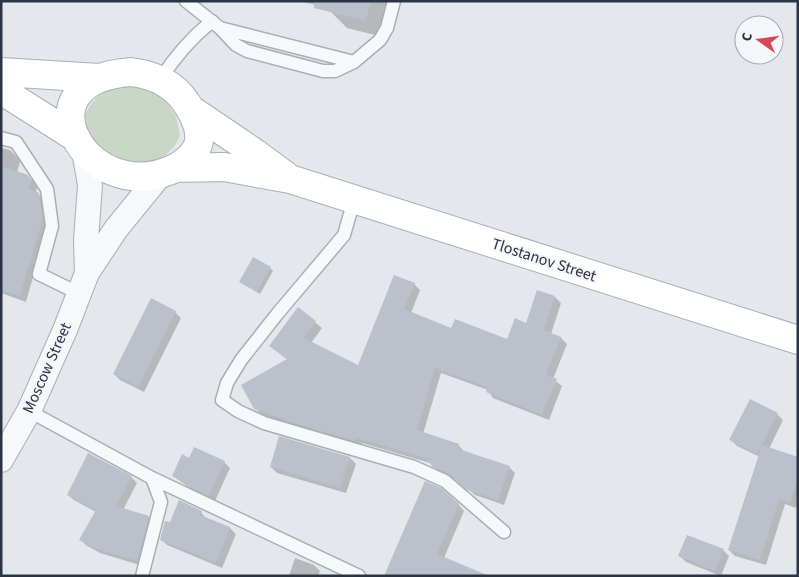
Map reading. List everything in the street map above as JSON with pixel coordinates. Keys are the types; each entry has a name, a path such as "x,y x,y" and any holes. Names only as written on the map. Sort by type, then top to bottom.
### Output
{"main road":[{"path":"1,72 99,78"},
{"path":"80,144 70,121 70,106 76,95 99,78 115,73 131,72 146,74 172,87 182,97 196,122 199,135 198,145 189,158 168,172"},
{"path":"1,90 80,144 96,163 127,177 144,178 168,172 224,167 290,179"},
{"path":"190,109 290,179"},
{"name":"Tlostanov Street","path":"290,179 798,340"}],"street":[{"path":"80,144 90,185 84,283"},
{"name":"Moscow Street","path":"1,460 28,411 84,283 116,229 168,172"}],"lane":[{"path":"186,1 216,25 354,62 380,40 387,28 394,1"},
{"path":"160,80 175,56 197,34 216,25"},
{"path":"1,138 16,142 47,189 52,226 40,274 84,283"},
{"path":"354,200 344,235 241,360 227,383 222,400 238,411 264,423 414,466 444,481 504,532"},
{"path":"28,411 152,478 358,576"},
{"path":"142,576 161,502 152,478"}],"green space":[{"path":"132,85 145,87 164,98 176,116 180,135 176,144 166,155 154,162 126,165 100,152 86,128 85,115 97,97 108,90"}],"building":[{"path":"315,1 371,1 366,21 314,8"},
{"path":"1,166 28,175 31,180 29,189 39,193 43,218 20,296 1,290"},
{"path":"253,257 271,267 257,292 239,282"},
{"path":"394,275 415,283 404,309 451,328 455,319 507,339 515,318 526,323 537,290 555,296 544,330 561,337 546,375 557,379 542,415 486,392 487,387 435,368 417,430 459,444 458,449 510,466 498,500 467,490 450,475 431,466 432,464 427,462 429,459 356,438 355,441 283,420 254,409 241,385 287,359 269,346 298,307 316,321 304,338 358,365"},
{"path":"151,298 176,311 138,387 113,374"},
{"path":"750,399 778,413 757,454 729,440"},
{"path":"279,436 350,457 340,488 270,467"},
{"path":"762,445 798,457 798,478 790,502 779,499 760,560 728,550"},
{"path":"194,447 225,461 209,496 185,485 186,483 172,476 182,454 189,458"},
{"path":"88,453 132,476 116,506 149,516 137,561 94,548 79,540 96,510 67,495"},
{"path":"425,481 441,488 459,504 437,554 489,576 384,576"},
{"path":"179,500 202,511 200,515 230,527 216,563 160,540 165,521 170,522"},
{"path":"687,535 724,549 715,571 678,556"}]}
